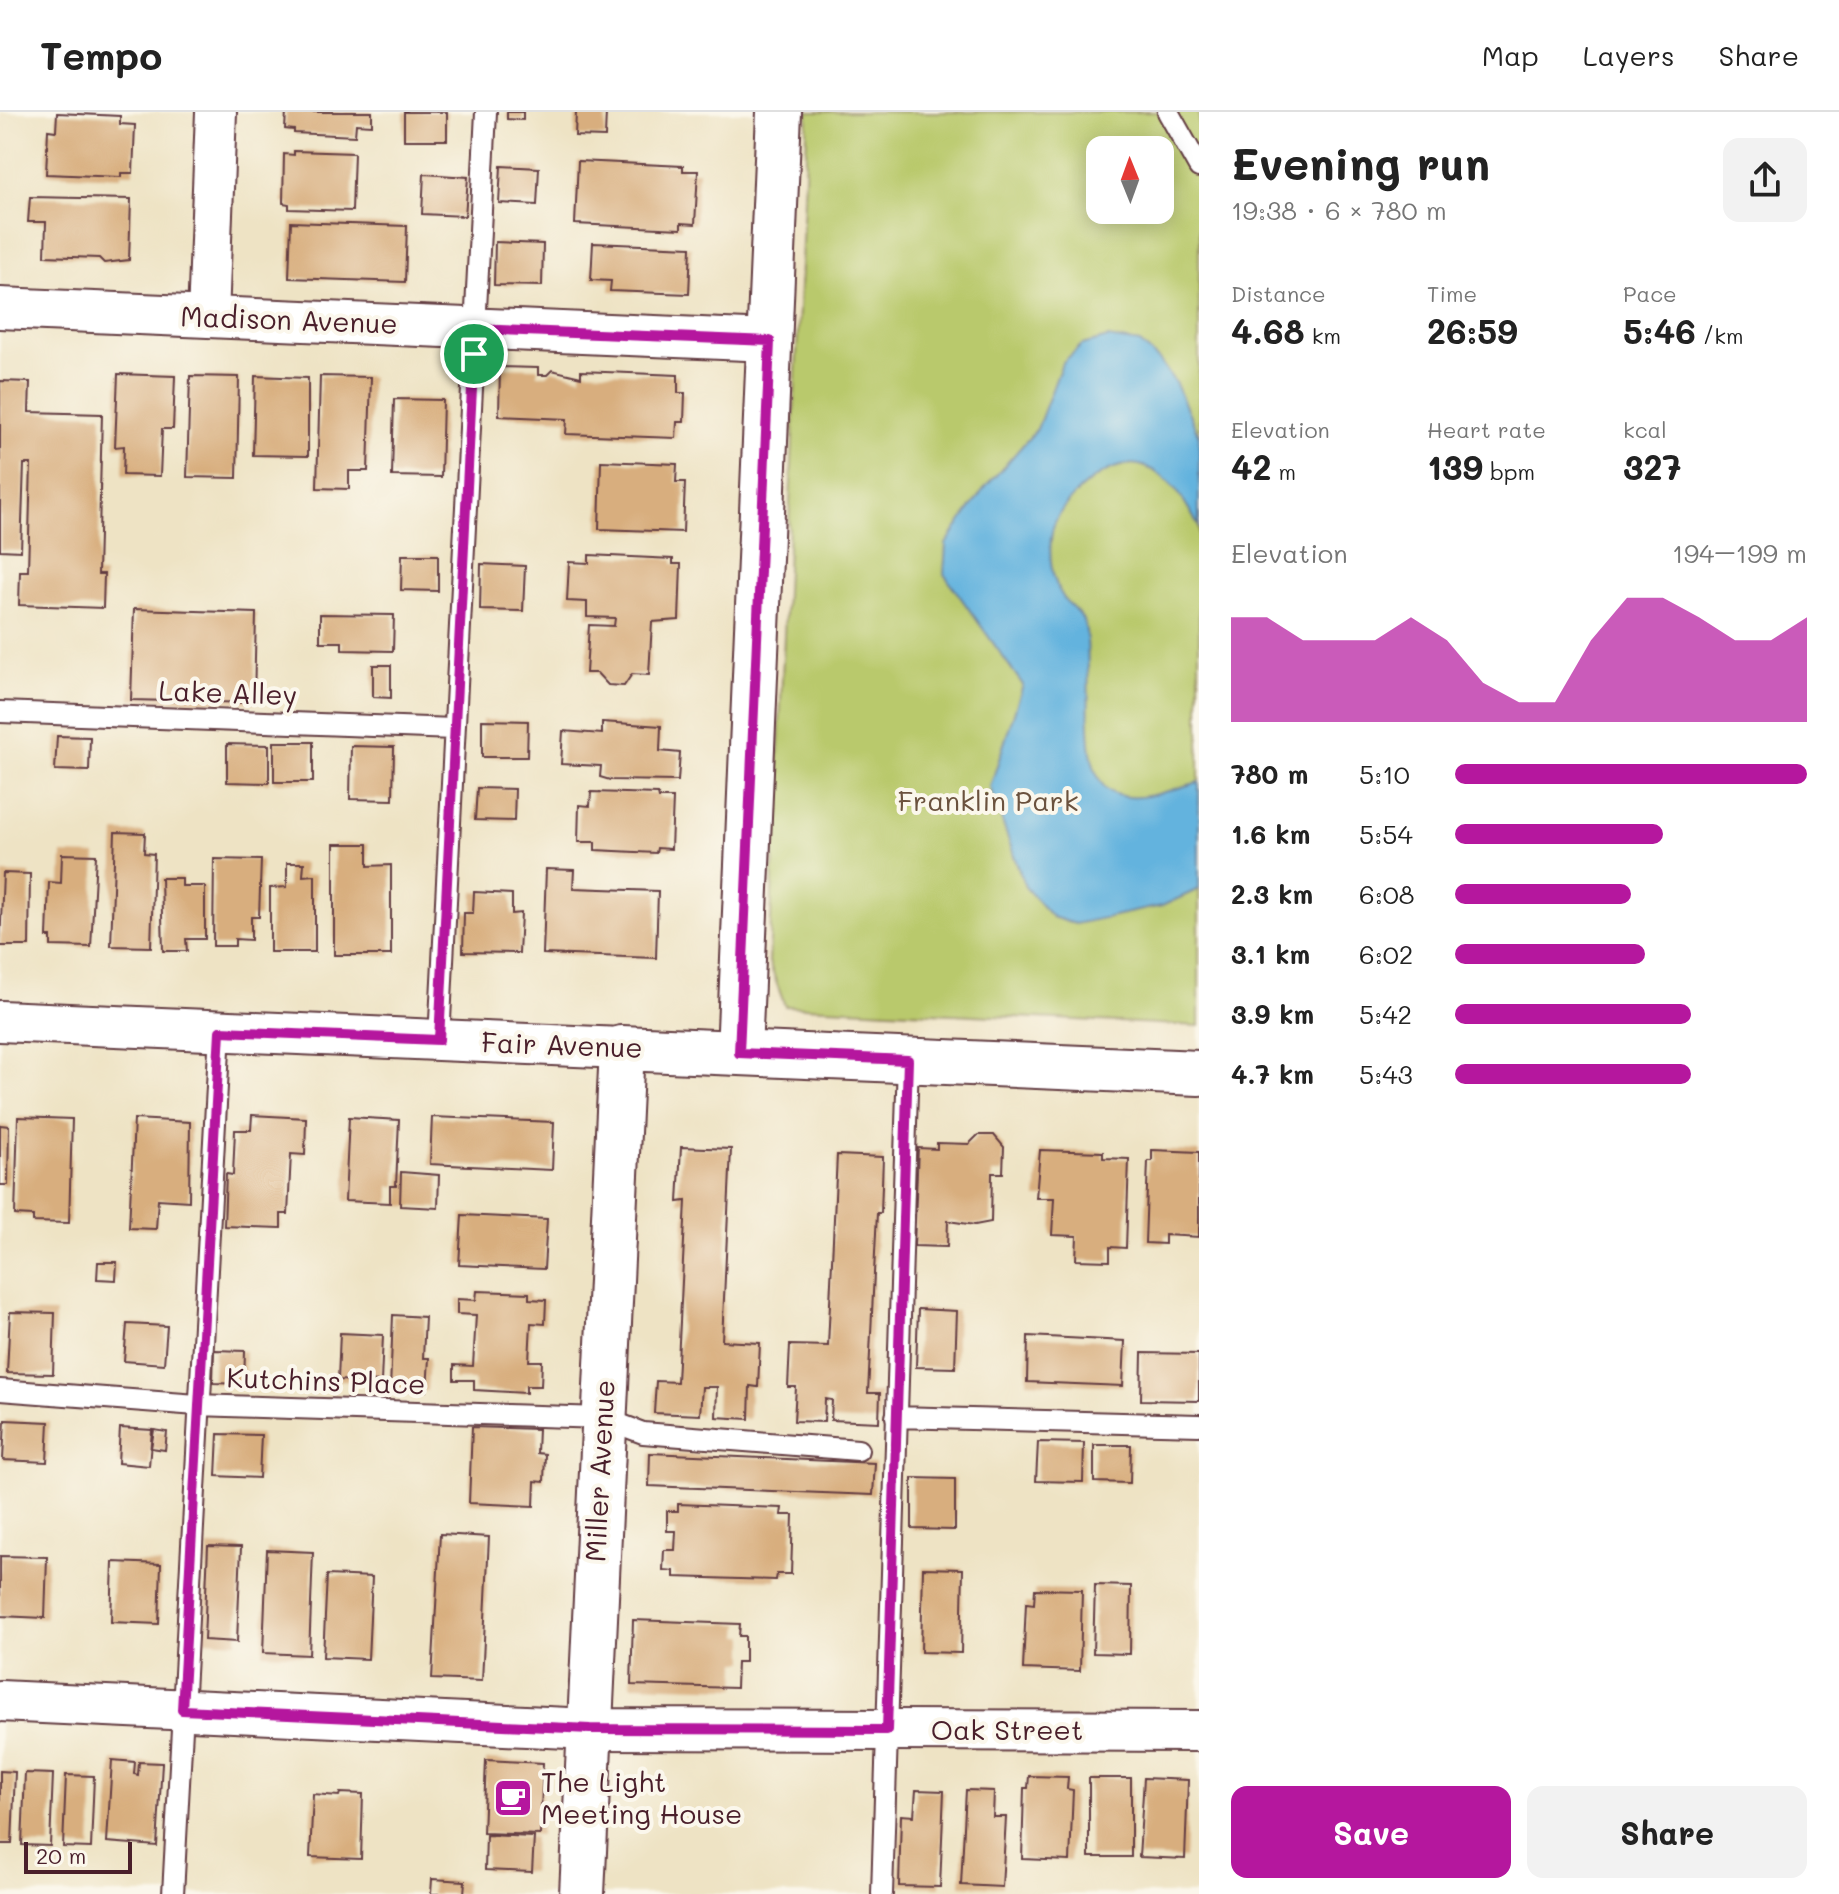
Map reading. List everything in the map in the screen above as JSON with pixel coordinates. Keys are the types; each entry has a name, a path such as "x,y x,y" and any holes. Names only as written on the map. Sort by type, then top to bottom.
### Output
{"street":[{"path":"208,317 216,112"},
{"path":"739,1053 779,112"},
{"name":"Madison Avenue","path":"0,308 770,341"},
{"name":"Fair Avenue","path":"0,1021 1199,1073"},
{"name":"Miller Avenue","path":"582,1894 622,1048"},
{"name":"Oak Street","path":"0,1701 590,1729 1199,1731"}],"lane":[{"path":"439,1040 486,112"},
{"path":"1168,112 1199,167"},
{"name":"Lake Alley","path":"0,712 454,729"},
{"path":"173,1894 197,1405 220,1031"},
{"path":"882,1894 908,1060"},
{"name":"Kutchins Place","path":"0,1390 197,1405 603,1418 643,1433 858,1450"},
{"path":"896,1417 1199,1425"}],"green space":[{"name":"Franklin Park","path":"808,112 1199,112 1199,1026 785,1006 769,962"}],"water":[{"path":"1108,338 1140,343 1160,361 1176,384 1199,436 1199,527 1177,491 1162,476 1143,466 1130,464 1116,467 1087,484 1064,507 1052,532 1052,566 1059,590 1085,625 1090,738 1096,773 1104,786 1125,797 1157,794 1199,782 1199,889 1162,906 1075,924 1052,917 1025,887 990,787 1023,685 944,574 946,544 983,490 1037,429 1062,363 1082,345"}],"building":[{"path":"286,112 372,112 372,125 356,124 355,136 294,133 294,130 285,129"},
{"path":"404,112 447,112 447,140 404,140"},
{"path":"507,112 523,112 523,120 507,119"},
{"path":"576,112 606,112 605,137 575,136"},
{"path":"57,113 120,116 120,124 135,125 133,173 121,173 121,177 46,174 48,130 56,131"},
{"path":"294,151 354,153 352,211 289,209 289,204 283,203 284,154 294,155"},
{"path":"578,161 683,166 683,171 698,171 695,224 681,223 681,229 575,224"},
{"path":"501,166 539,168 537,205 499,203"},
{"path":"424,174 468,177 465,216 422,214"},
{"path":"30,197 131,199 129,260 104,263 99,258 45,256 46,222 28,222"},
{"path":"291,222 407,226 405,282 289,278"},
{"path":"495,242 543,244 542,286 494,285"},
{"path":"593,243 691,247 689,294 610,291 611,281 591,280"},
{"path":"500,367 538,368 538,375 547,375 552,370 581,377 581,371 678,375 678,393 685,393 684,422 677,422 676,438 566,434 567,419 499,416"},
{"path":"118,374 175,376 173,429 162,429 160,476 123,475 124,446 115,447"},
{"path":"190,376 239,377 237,478 187,477"},
{"path":"255,376 308,378 308,456 253,455"},
{"path":"320,376 371,377 368,471 349,471 349,489 317,488"},
{"path":"0,381 30,382 29,412 102,414 98,574 104,574 103,608 19,605 20,571 28,571 31,464 24,464 21,551 0,550"},
{"path":"394,399 443,400 441,477 392,476"},
{"path":"601,461 677,464 676,482 685,482 683,532 599,529"},
{"path":"402,555 438,555 438,591 401,590"},
{"path":"589,555 673,559 673,564 681,564 679,620 652,622 649,675 632,674 624,686 608,685 597,673 586,673 589,625 614,626 615,618 587,617 587,602 567,601 569,562 589,563"},
{"path":"481,564 525,566 523,611 480,610"},
{"path":"134,609 256,613 254,703 131,700"},
{"path":"320,614 394,615 393,651 342,650 342,642 320,642"},
{"path":"373,665 391,665 391,698 373,697"},
{"path":"482,720 528,721 527,757 482,757"},
{"path":"602,722 661,726 660,751 680,753 678,781 610,780 600,777 601,766 561,764 563,731 602,734"},
{"path":"57,736 90,737 89,771 55,770"},
{"path":"274,742 313,742 313,782 274,782"},
{"path":"227,744 269,745 269,783 227,782"},
{"path":"351,746 394,747 393,800 350,799"},
{"path":"477,788 515,789 514,821 475,820"},
{"path":"591,792 658,794 659,798 673,798 671,849 657,848 656,853 595,850 595,842 578,842 579,805 590,806"},
{"path":"115,832 145,833 144,853 154,854 151,947 111,946"},
{"path":"334,844 368,844 368,866 391,865 391,955 334,955"},
{"path":"62,854 96,855 91,947 51,946 51,937 47,937 49,882 61,883"},
{"path":"214,859 261,860 259,917 251,917 251,940 235,939 235,946 213,946"},
{"path":"287,863 304,863 303,876 315,875 315,952 270,952 270,888 287,887"},
{"path":"546,869 574,870 573,888 658,891 656,958 543,954"},
{"path":"3,873 30,874 29,946 0,946"},
{"path":"161,878 182,878 182,886 205,886 205,939 186,939 187,951 163,951"},
{"path":"474,892 512,894 512,914 521,913 519,953 463,952 464,913 473,913"},
{"path":"252,1115 306,1118 305,1155 291,1154 288,1214 281,1214 281,1228 224,1226 226,1174 233,1175 235,1130 251,1130"},
{"path":"18,1117 72,1119 69,1223 33,1222 33,1216 15,1215"},
{"path":"349,1117 399,1120 396,1186 390,1186 390,1203 345,1201"},
{"path":"432,1117 554,1122 552,1170 430,1164"},
{"path":"134,1119 190,1122 189,1201 158,1199 156,1229 129,1228"},
{"path":"0,1125 9,1126 8,1185 0,1185"},
{"path":"978,1135 994,1135 1004,1147 1003,1173 992,1173 991,1222 975,1225 948,1221 947,1247 914,1246 918,1148 937,1149 937,1143 969,1144"},
{"path":"681,1147 731,1149 722,1341 760,1343 758,1387 750,1386 749,1419 716,1417 717,1387 702,1387 700,1415 654,1413 656,1381 677,1382 686,1201 678,1202"},
{"path":"1040,1150 1103,1152 1103,1158 1129,1159 1126,1248 1110,1247 1110,1261 1076,1260 1077,1236 1052,1235 1054,1198 1036,1198"},
{"path":"1152,1150 1199,1152 1199,1237 1165,1235 1165,1244 1145,1243 1148,1161 1152,1161"},
{"path":"837,1155 883,1157 881,1213 877,1213 868,1393 880,1393 879,1422 831,1420 832,1400 825,1399 824,1422 794,1421 796,1387 788,1387 790,1345 828,1346"},
{"path":"401,1172 439,1175 438,1208 400,1206"},
{"path":"462,1215 547,1219 544,1269 459,1265"},
{"path":"98,1262 117,1262 116,1280 97,1279"},
{"path":"477,1291 529,1293 529,1299 546,1300 545,1324 531,1323 529,1361 542,1361 541,1386 526,1386 526,1393 474,1390 474,1380 454,1380 454,1365 473,1366 476,1315 457,1314 457,1299 476,1300"},
{"path":"918,1309 957,1311 955,1368 916,1367"},
{"path":"10,1312 55,1313 53,1374 7,1373"},
{"path":"393,1315 425,1317 423,1358 429,1358 427,1391 390,1390"},
{"path":"127,1324 167,1326 164,1364 124,1361"},
{"path":"340,1333 383,1335 381,1382 338,1380"},
{"path":"1028,1336 1125,1341 1123,1386 1027,1382"},
{"path":"214,1350 245,1351 244,1384 213,1383"},
{"path":"1142,1353 1199,1354 1199,1401 1141,1400"},
{"path":"5,1420 49,1422 47,1462 3,1460"},
{"path":"472,1427 538,1429 537,1453 545,1454 544,1482 535,1481 534,1506 469,1503"},
{"path":"120,1428 152,1430 149,1466 118,1463"},
{"path":"154,1430 167,1432 165,1450 151,1448"},
{"path":"218,1434 261,1435 259,1478 216,1476"},
{"path":"1038,1442 1084,1443 1083,1482 1036,1481"},
{"path":"1094,1445 1131,1445 1130,1483 1094,1482"},
{"path":"650,1453 875,1463 873,1495 649,1486"},
{"path":"912,1478 955,1479 955,1530 912,1529"},
{"path":"678,1504 782,1508 781,1515 793,1515 791,1574 777,1574 776,1580 674,1577 674,1571 663,1570 664,1550 675,1550 676,1531 667,1531 667,1511 678,1511"},
{"path":"440,1534 489,1537 482,1681 432,1679"},
{"path":"208,1546 241,1547 237,1642 204,1640"},
{"path":"267,1550 313,1552 309,1655 263,1653"},
{"path":"0,1556 47,1557 45,1618 0,1616"},
{"path":"113,1562 161,1564 159,1624 111,1622"},
{"path":"923,1568 963,1569 961,1653 921,1652"},
{"path":"327,1575 372,1577 368,1659 323,1657"},
{"path":"1095,1585 1131,1586 1130,1654 1093,1653"},
{"path":"1035,1589 1082,1590 1080,1671 1023,1669 1026,1603 1034,1604"},
{"path":"633,1620 740,1624 739,1636 745,1636 745,1662 737,1662 736,1688 631,1685"},
{"path":"112,1760 135,1762 134,1774 138,1775 139,1762 162,1763 157,1846 107,1842"},
{"name":"The Light Meeting House","path":"486,1760 543,1763 540,1835 483,1833"},
{"path":"0,1771 15,1772 12,1844 0,1844"},
{"path":"25,1773 53,1774 50,1846 22,1845"},
{"path":"66,1775 94,1776 91,1848 63,1847"},
{"path":"1029,1776 1068,1777 1067,1789 1073,1790 1070,1861 1022,1859 1024,1788 1028,1788"},
{"path":"1089,1778 1131,1778 1131,1857 1089,1857"},
{"path":"1144,1778 1188,1780 1185,1859 1139,1857"},
{"path":"916,1790 944,1791 940,1887 899,1886 901,1815 914,1816"},
{"path":"966,1790 994,1791 993,1817 1006,1817 1002,1887 961,1885"},
{"path":"340,1793 363,1794 361,1859 310,1857 313,1794 339,1796"},
{"path":"486,1835 534,1837 532,1872 485,1870"},
{"path":"432,1879 465,1881 464,1894 431,1894"}],"place":[{"name":"The Light Meeting House","path":"513,1798"}],"route":[{"path":"475,329 770,341 739,1053 908,1060 887,1730 590,1729 182,1710 220,1031 439,1040 474,354 475,329"}]}
